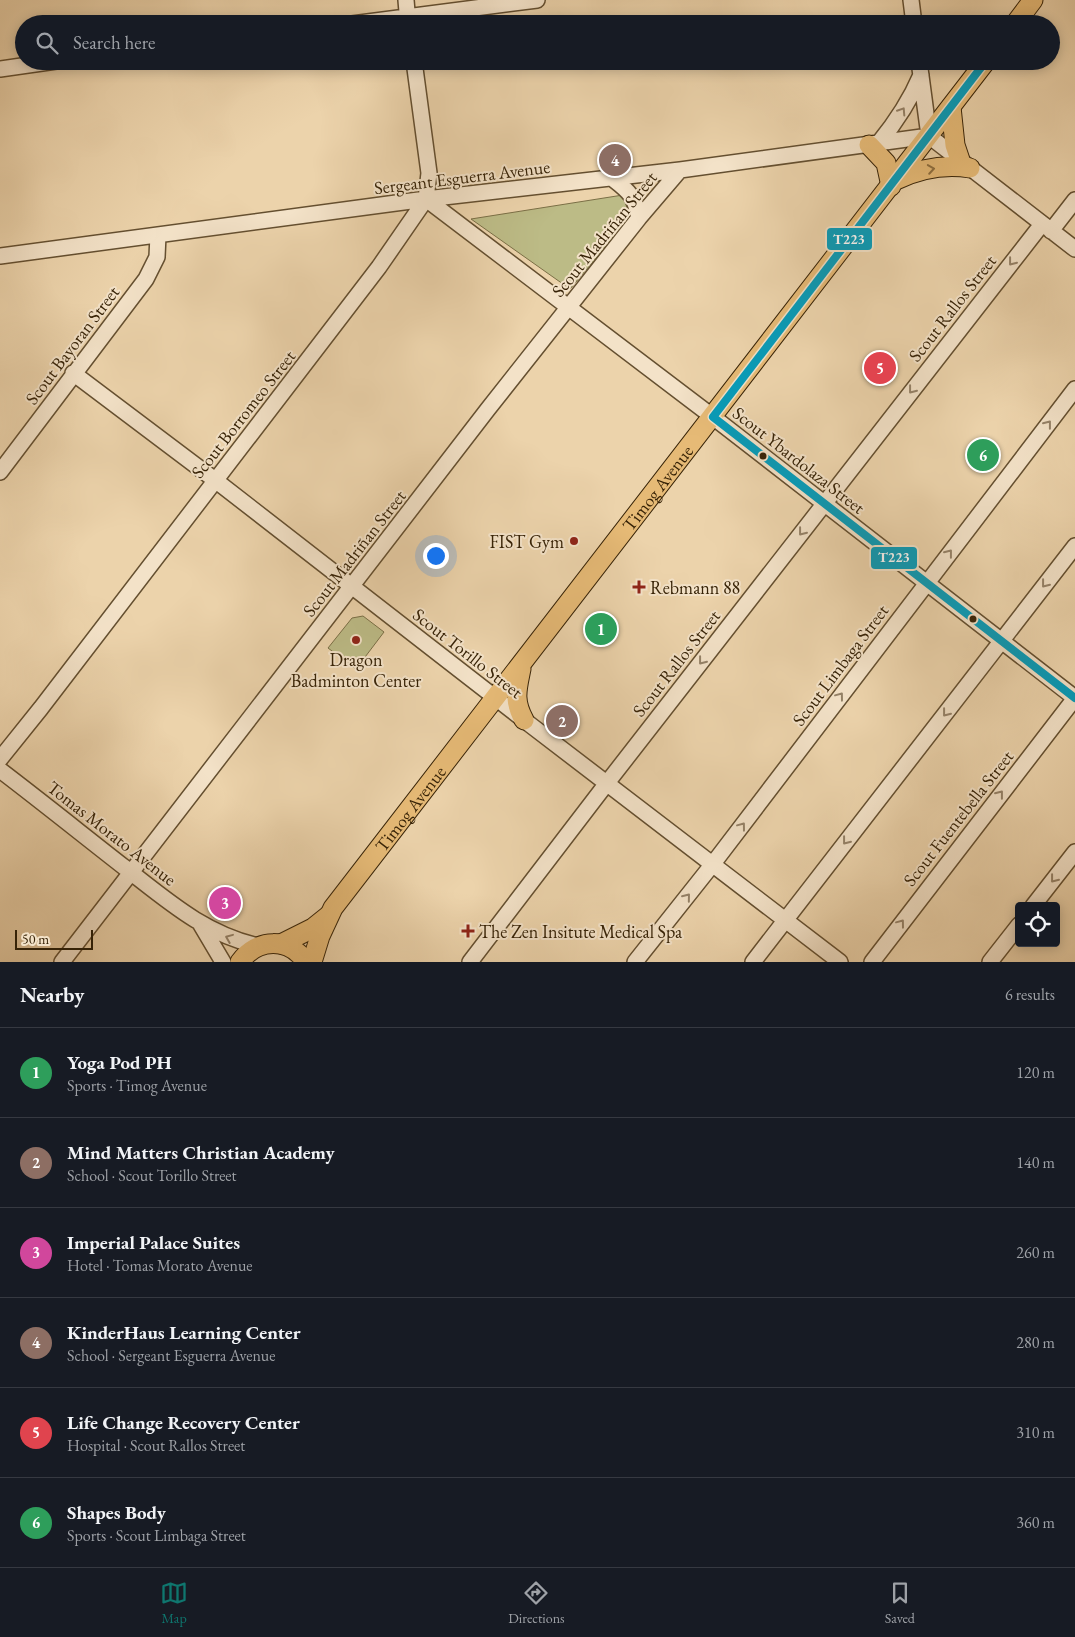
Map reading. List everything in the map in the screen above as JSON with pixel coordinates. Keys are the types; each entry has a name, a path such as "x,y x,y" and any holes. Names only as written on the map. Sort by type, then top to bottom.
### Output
{"main road":[{"path":"1022,15 1033,0"},
{"name":"Timog Avenue","path":"281,944 313,928 328,915 979,70"},
{"path":"873,144 886,163 893,183 914,172 932,168 961,167 965,164 955,145 951,107"},
{"path":"522,662 516,692 518,707 524,720"},
{"name":"Timog Avenue","path":"312,962 328,915"},
{"path":"240,962 248,952 258,946 281,944 297,952 306,962"}],"street":[{"path":"406,0 408,15"},
{"path":"440,15 537,0"},
{"path":"911,0 913,15"},
{"path":"0,69 15,67"},
{"name":"Scout Borromeo Street","path":"0,759 379,267 426,199 429,173 415,70"},
{"path":"873,144 904,110 913,93 919,70"},
{"path":"920,70 929,136 1075,250"},
{"name":"Sergeant Esguerra Avenue","path":"0,256 426,199 680,170 929,136"},
{"name":"Scout Madriñan Street","path":"62,962 488,409 639,218 680,170"},
{"path":"613,178 634,198 639,218"},
{"name":"Scout Ybardolaza Street","path":"426,199 713,417 1075,698"},
{"name":"Scout Rallos Street","path":"470,962 824,504 1046,227 1075,200"},
{"name":"Scout Bayoran Street","path":"0,472 73,373 146,279 157,256 158,235"},
{"name":"Scout Torillo Street","path":"73,373 216,480 495,698 840,962"},
{"name":"Scout Limbaga Street","path":"634,962 712,865 1075,389"},
{"path":"753,962 1075,546"},
{"name":"Scout Fuentebella Street","path":"872,962 1075,698"},
{"name":"Tomas Morato Avenue","path":"0,770 202,925 233,939 258,946"},
{"path":"1036,902 1075,852"},
{"name":"Tomas Morato Avenue","path":"202,925 223,962"},
{"path":"990,962 1015,929"}],"shaded area":[{"path":"623,195 630,218 570,289 471,219"},
{"name":"Dragon Badminton Center","path":"363,616 384,632 356,669 328,648 352,618"}],"transit line":[{"name":"T223","path":"713,417 979,70"},
{"name":"T223","path":"713,417 1075,698"}],"place":[{"name":"KinderHaus Learning Center","path":"615,160"},
{"name":"Life Change Recovery Center","path":"880,368"},
{"name":"Shapes Body","path":"983,455"},
{"name":"FIST Gym","path":"574,541"},
{"name":"Rebmann 88","path":"639,587"},
{"name":"Yoga Pod PH","path":"601,629"},
{"name":"Dragon Badminton Center","path":"356,640"},
{"name":"Mind Matters Christian Academy","path":"562,721"},
{"name":"Imperial Palace Suites","path":"225,903"},
{"name":"The Zen Insitute Medical Spa","path":"468,931"}]}
